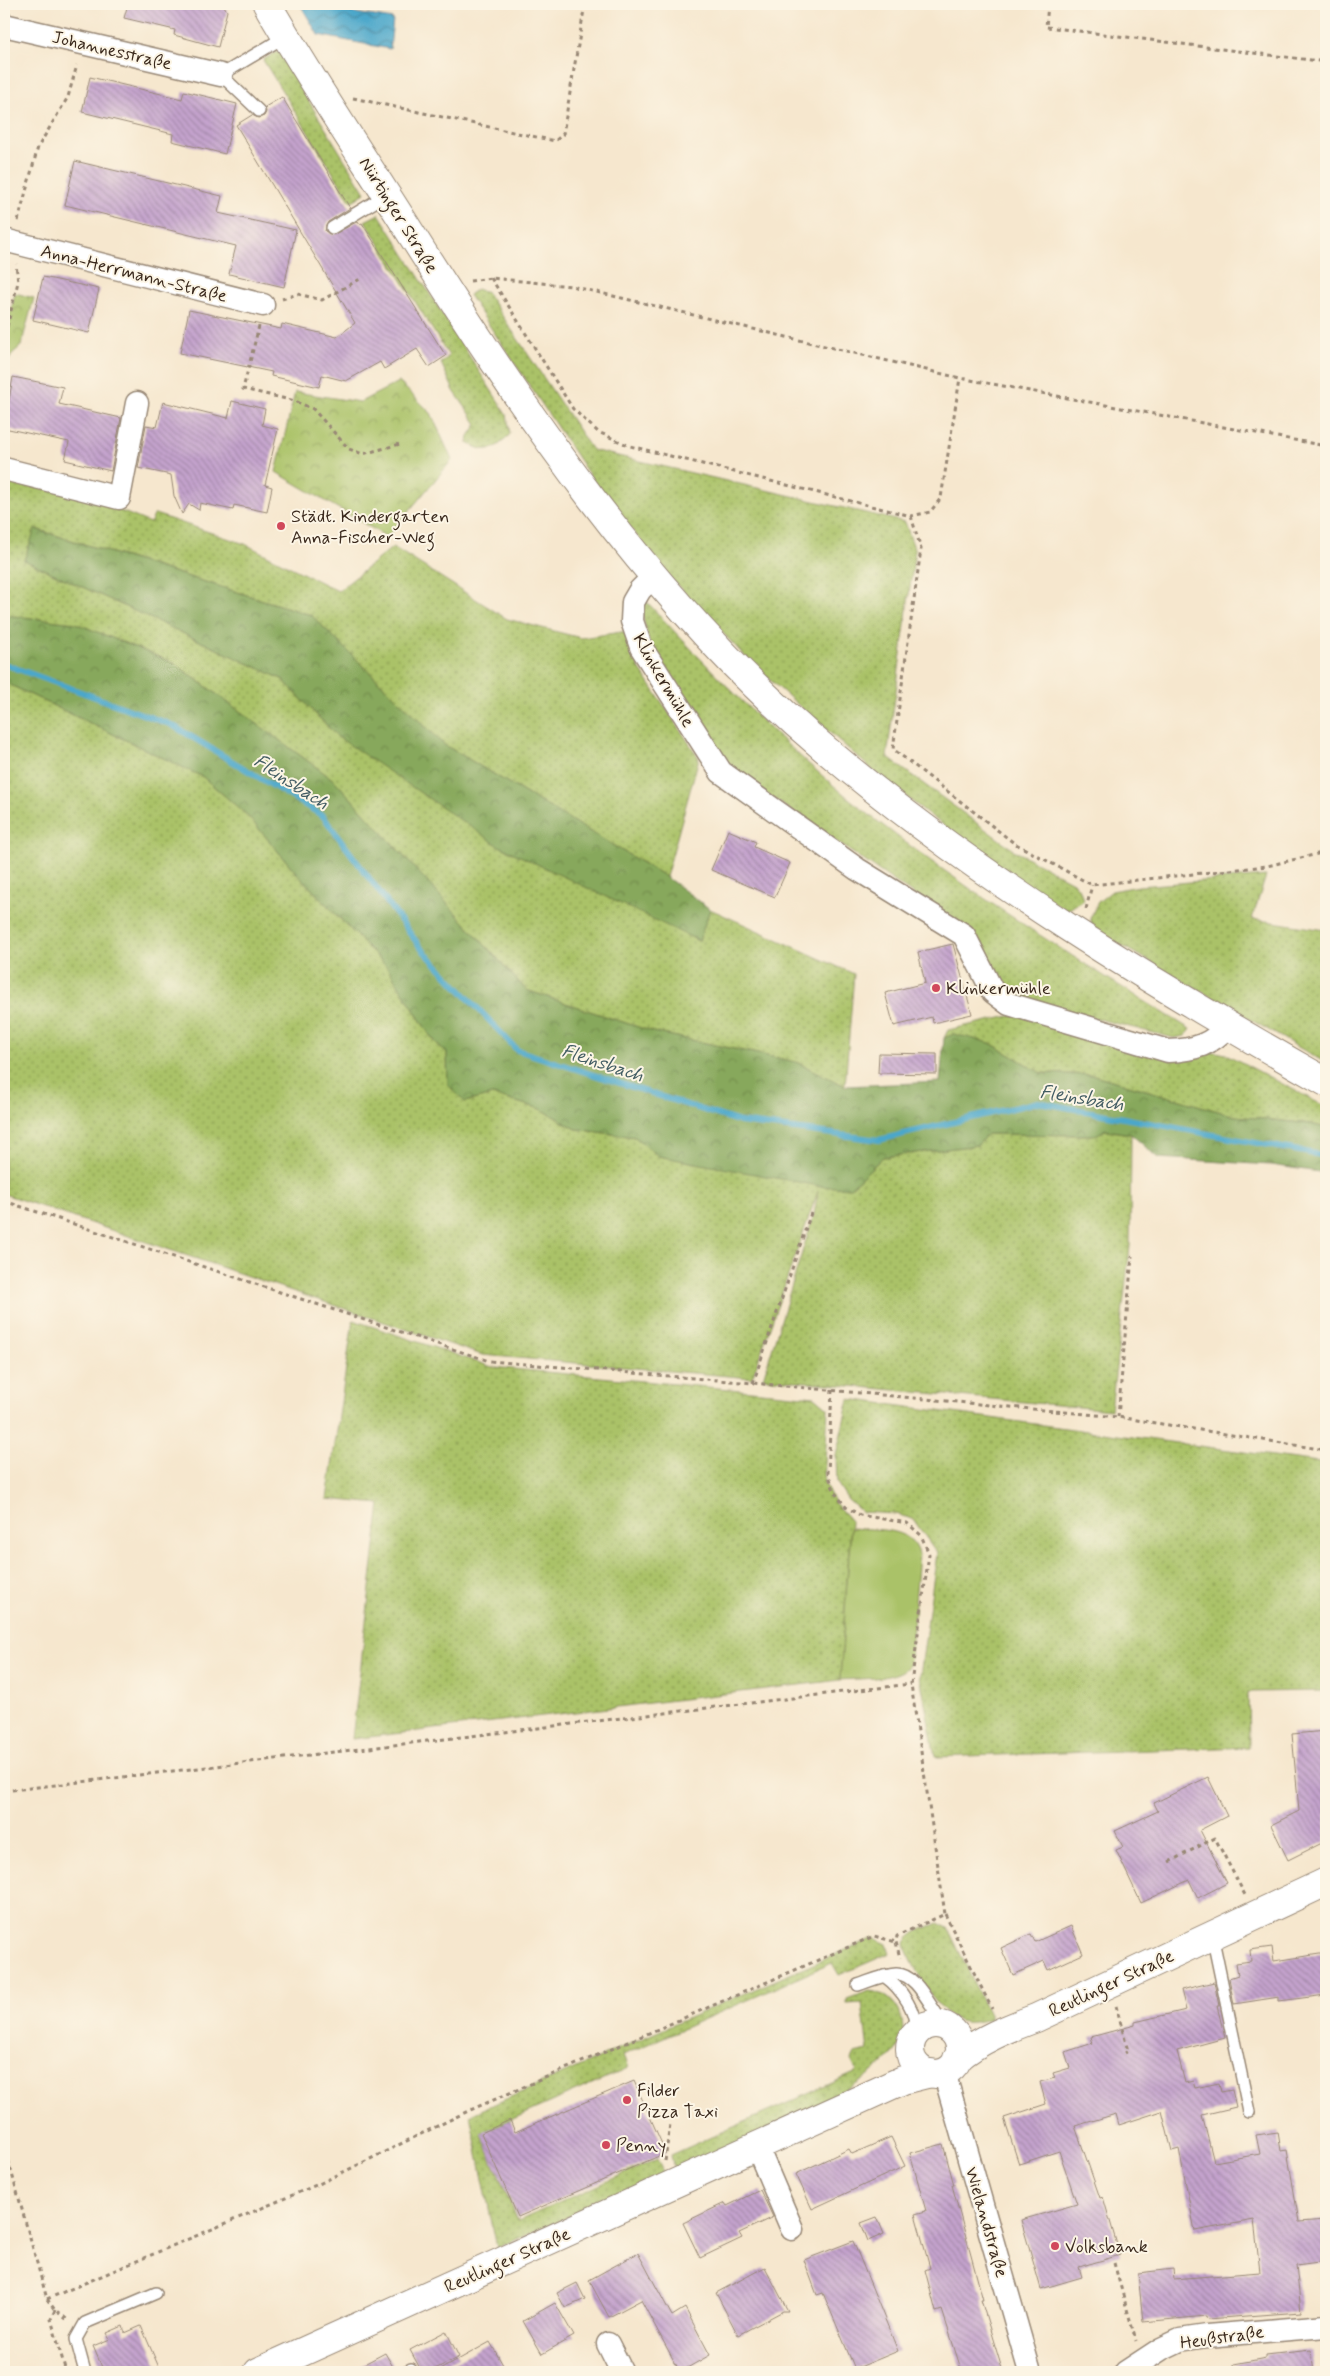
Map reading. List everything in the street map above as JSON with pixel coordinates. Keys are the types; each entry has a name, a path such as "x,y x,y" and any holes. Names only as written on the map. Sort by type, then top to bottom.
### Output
{"main road":[{"name":"Nürtinger Straße","path":"267,4 386,195 536,423 581,485 654,576 737,667 822,747 930,833 1072,931 1326,1082"},
{"name":"Reutlinger Straße","path":"258,2372 671,2187 851,2103 913,2076 944,2068 967,2051 1008,2028 1036,2018 1326,1882"},
{"path":"932,2024 950,2029 959,2044 944,2068 917,2066 911,2056 912,2040 922,2028 932,2024"},
{"name":"Reutlinger Straße","path":"950,2029 963,2032 1008,2028"},
{"name":"Reutlinger Straße","path":"851,2103 894,2068 912,2040"}],"street":[{"name":"Johannesstraße","path":"4,26 221,75"},
{"name":"Anna-Herrmann-Straße","path":"8,241 263,305"},
{"path":"4,469 119,498 137,403"},
{"name":"Klinkermühle","path":"654,576 640,590 633,602 632,621 641,647 721,772 857,869 964,935 993,992 1009,1004 1168,1051 1188,1050 1203,1046 1216,1039 1229,1025"},
{"name":"Wielandstraße","path":"944,2068 1030,2372"},
{"path":"757,2147 792,2229"},
{"name":"Heußstraße","path":"1134,2367 1180,2340 1326,2326"},
{"path":"608,2344 622,2372"}],"lane":[{"path":"259,112 221,75 286,36"},
{"path":"332,228 386,195"},
{"path":"1212,1935 1249,2112"},
{"path":"858,1984 884,1976 900,1974 907,1976 917,1984 938,2018 950,2029"},
{"path":"884,1976 898,1988 910,2007 916,2024 912,2040"},
{"path":"85,2372 76,2339 79,2329 85,2322 156,2293"}],"path":[{"path":"343,96 555,141 563,134 585,4"},
{"path":"1048,4 1046,26 1326,62"},
{"path":"4,334 18,282 8,241 38,147 68,97 82,43"},
{"path":"362,278 322,300 298,294 263,305 250,369 243,389 295,401 313,409 349,449 363,454 400,444"},
{"path":"444,285 491,278 571,286 960,378 1326,446"},
{"path":"491,278 573,409 598,432 630,446 911,516 930,512 941,498 960,378"},
{"path":"911,516 921,549 893,749 1014,842 1092,885 1267,866 1326,852"},
{"path":"4,1201 489,1361 753,1382 1118,1417 1326,1450"},
{"path":"753,1382 811,1213"},
{"path":"1118,1417 1132,1256"},
{"path":"832,1390 828,1473 835,1493 846,1507 860,1515 907,1523 921,1535 929,1554 911,1684 945,1914 995,2016 1008,2028"},
{"path":"4,1792 911,1684"},
{"path":"1169,1862 1215,1838 1256,1915"},
{"path":"900,1974 902,1965 896,1942 897,1936 945,1914"},
{"path":"48,2299 321,2184 468,2111 874,1936 896,1942"},
{"path":"1110,1984 1128,2051 1125,2053"},
{"path":"670,2124 664,2169 671,2187"},
{"path":"4,2144 48,2299 55,2310 51,2319 66,2372"},
{"path":"1114,2264 1134,2367"}],"green space":[{"path":"278,51 365,193 351,202 263,60"},
{"path":"379,214 507,415 510,434 496,447 480,449 468,443 469,436 477,424 454,391 441,363 449,356 365,221"},
{"path":"477,289 487,293 592,450 905,522 915,551 887,757 1015,851 1073,882 1080,890 1083,900 1066,911 969,845 884,780 754,666 668,575 596,485 469,295"},
{"path":"15,293 34,298 21,346 13,353 4,369 4,334"},
{"path":"399,382 431,413 452,460 387,537 276,472 295,392 360,402"},
{"path":"4,474 99,502 150,523 155,514 245,544 338,591 393,547 507,619 581,638 628,631 639,668 699,758 666,877 443,744 311,615 36,529 24,560 282,679 338,737 698,941 710,909 854,974 845,1086 796,1062 653,1032 526,990 335,781 174,663 75,623 4,615"},
{"path":"35,529 311,615 443,744 666,877 710,909 699,941 499,846 338,737 282,679 24,560"},
{"path":"646,601 725,684 780,738 837,789 985,899 1190,1029 1185,1036 1174,1038 1022,1000 1003,987 974,936 726,766 656,669 640,606"},
{"path":"4,615 75,623 174,663 335,781 526,990 653,1032 796,1062 845,1086 940,1082 944,1038 954,1034 990,1043 1041,1073 1094,1075 1235,1116 1311,1124 1326,1128 1326,1173 1271,1165 1158,1158 1131,1134 1105,1130 1096,1135 987,1134 978,1145 883,1157 850,1188 819,1186 658,1156 635,1137 576,1129 541,1109 492,1095 465,1102 448,1085 447,1054 431,1037 388,968 299,876 248,816 203,777 4,682"},
{"path":"4,682 203,777 248,816 299,876 388,968 431,1037 447,1054 448,1085 465,1102 492,1095 541,1109 576,1129 635,1137 659,1156 850,1188 883,1157 978,1145 986,1134 1095,1135 1104,1130 1131,1134 1130,1246 1111,1410 763,1378 814,1214 818,1191 752,1378 482,1355 4,1194 4,1113 9,1094 4,1024"},
{"path":"1266,876 1252,919 1326,930 1326,1063 1093,929 1090,918 1098,902 1112,891 1139,886"},
{"path":"1014,1015 1226,1054 1326,1107 1326,1128 1311,1124 1235,1116 1094,1075 1041,1073 990,1043 944,1038 948,1030"},
{"path":"353,1320 492,1367 815,1397 828,1408 824,1482 834,1502 851,1521 840,1680 352,1739 380,1504 327,1499"},
{"path":"849,1399 1326,1463 1326,1691 1248,1692 1249,1747 935,1757 920,1676 937,1553 913,1519 895,1514 862,1512 848,1500 837,1483 836,1455"},
{"path":"851,1528 891,1531 900,1534 909,1538 919,1554 910,1664 905,1669 888,1676 840,1680"},
{"path":"938,1923 948,1928 991,2019 968,2022 951,2017 934,2000 920,1977 904,1945 914,1934"},
{"path":"874,1938 887,1944 890,1953 839,1975 832,1963 623,2055 628,2068 481,2133 518,2221 657,2159 664,2174 497,2248 470,2115"},
{"path":"869,1991 883,1995 890,2000 897,2007 902,2019 902,2040 885,2062 861,2080 797,2116 674,2170 671,2155 857,2072 851,2060 854,2054 868,2051 862,2003 847,2004 847,1999"}],"water":[{"path":"300,4 393,19 390,49 318,35"}],"building":[{"path":"128,4 223,4 227,11 218,47 174,35 175,30 124,18"},
{"path":"90,77 182,99 184,91 237,104 225,154 172,141 173,134 82,112"},
{"path":"282,97 350,208 328,222 325,231 333,235 358,221 360,224 362,223 446,356 429,367 417,349 384,369 380,362 346,381 322,375 319,387 271,376 272,372 180,353 189,310 281,329 282,324 337,337 355,323 236,125 252,115 258,118 264,116 266,112 265,107"},
{"path":"75,161 222,196 218,213 296,230 284,287 229,274 236,246 65,205"},
{"path":"43,277 99,289 89,333 33,320"},
{"path":"13,377 63,387 59,404 121,418 111,471 65,460 69,442 4,428"},
{"path":"232,401 265,409 262,425 278,429 265,485 272,487 267,512 234,505 233,510 200,503 199,510 189,504 182,514 174,496 171,475 138,468 146,425 157,427 163,402 228,418"},
{"path":"728,830 756,842 754,847 790,863 775,897 711,870"},
{"name":"Klinkermühle","path":"953,944 972,1014 933,1023 932,1017 894,1026 885,993 925,983 918,952"},
{"path":"879,1053 937,1054 937,1074 878,1073"},
{"path":"1326,1731 1326,1841 1288,1860 1271,1825 1299,1811 1292,1734"},
{"path":"1208,1777 1227,1816 1200,1830 1227,1883 1198,1898 1189,1880 1141,1903 1116,1850 1123,1847 1115,1831 1158,1811 1154,1803"},
{"path":"1071,1926 1083,1954 1048,1970 1044,1961 1013,1975 1001,1948 1031,1934 1035,1942"},
{"path":"1272,1947 1274,1961 1326,1953 1326,1995 1279,2001 1279,1997 1234,2004 1229,1978 1238,1975 1236,1963 1251,1961 1250,1950"},
{"path":"1214,1982 1219,2006 1217,2006 1225,2038 1177,2051 1185,2083 1193,2081 1195,2088 1219,2083 1221,2092 1232,2090 1236,2107 1202,2115 1214,2162 1260,2154 1256,2135 1278,2132 1281,2151 1287,2150 1299,2222 1326,2220 1326,2261 1296,2265 1301,2312 1207,2319 1206,2316 1143,2322 1138,2273 1173,2269 1174,2279 1260,2272 1254,2220 1195,2231 1179,2149 1172,2151 1162,2111 1119,2125 1116,2114 1075,2126 1100,2198 1103,2197 1120,2255 1079,2267 1082,2277 1041,2289 1021,2220 1077,2204 1059,2151 1019,2164 1004,2118 1046,2104 1040,2082 1055,2078 1053,2073 1070,2068 1065,2052 1093,2043 1091,2037 1135,2025 1135,2022 1186,2010 1181,1990"},
{"path":"634,2081 666,2153 518,2217 481,2133 510,2120 515,2132"},
{"path":"891,2137 905,2166 812,2209 796,2174 849,2149 852,2154"},
{"path":"943,2144 983,2300 981,2300 1003,2372 962,2372 942,2310 936,2312 925,2270 930,2268 915,2214 926,2211 910,2153"},
{"path":"760,2190 773,2217 739,2233 742,2238 700,2258 683,2223 725,2203 727,2206"},
{"path":"877,2217 884,2234 868,2241 861,2223"},
{"path":"853,2241 898,2351 855,2369 823,2293 817,2295 804,2260"},
{"path":"638,2253 672,2316 685,2308 710,2355 680,2372 641,2300 609,2317 589,2280"},
{"path":"765,2267 788,2311 783,2311 738,2335 716,2293"},
{"path":"577,2283 585,2299 565,2308 557,2293"},
{"path":"555,2303 574,2336 542,2354 523,2321"},
{"path":"123,2326 125,2333 141,2326 161,2372 104,2372 93,2346 110,2339 107,2333"},
{"path":"446,2331 459,2357 429,2372 422,2372 410,2350"},
{"path":"490,2342 507,2372 436,2372"},
{"path":"1311,2350 1314,2372 1235,2372 1234,2364 1266,2358 1266,2355"},
{"path":"385,2353 396,2372 349,2372"}],"waterway":[{"name":"Fleinsbach","path":"4,664 172,725 323,816 421,948 517,1050 740,1122 879,1140 1038,1102 1326,1156"}],"place":[{"name":"Städt. Kindergarten Anna-Fischer-Weg","path":"281,526"},
{"name":"Klinkermühle","path":"936,988"},
{"name":"Filder Pizza Taxi","path":"627,2100"},
{"name":"Penny","path":"606,2145"},
{"name":"Volksbank","path":"1055,2246"}]}
